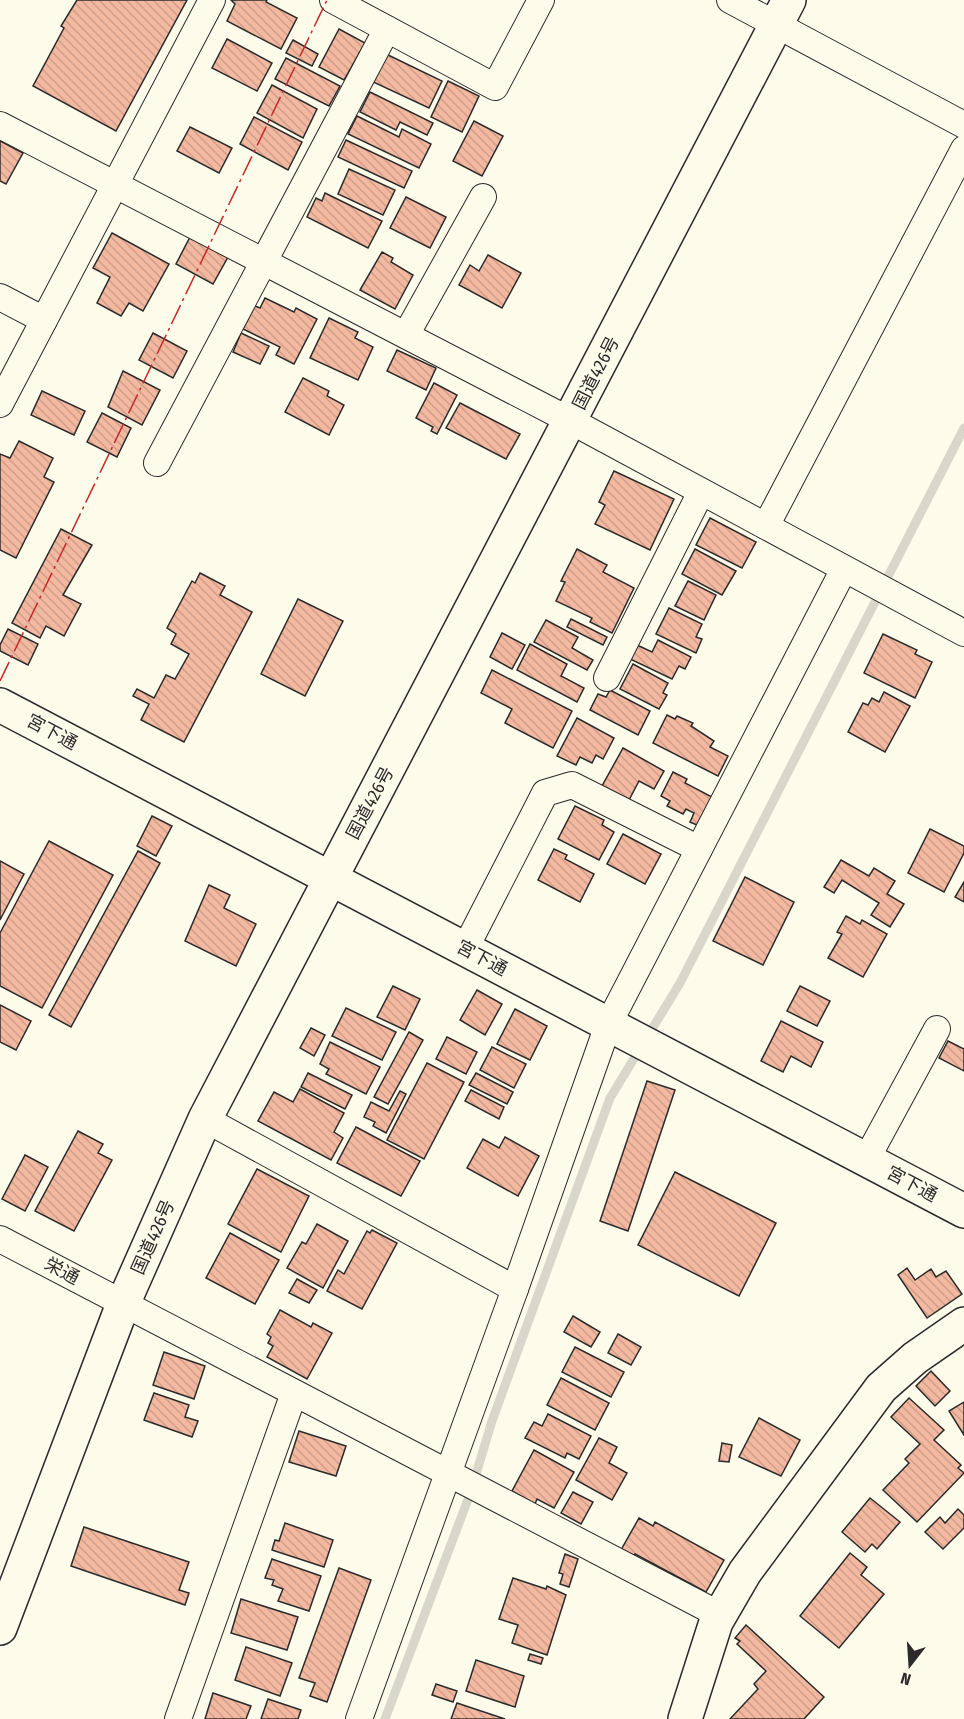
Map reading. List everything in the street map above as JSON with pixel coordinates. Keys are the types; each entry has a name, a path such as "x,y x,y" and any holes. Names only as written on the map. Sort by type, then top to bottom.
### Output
{"main road":[{"name":"国道426号","path":"0,1628 123,1304 205,1119 572,421 783,12"},
{"name":"宮下通","path":"0,705 964,1211"},
{"path":"684,1719 702,1660 720,1615 745,1572 866,1406 897,1372 964,1324"}],"street":[{"path":"0,404 212,0"},
{"path":"333,0 495,87 541,0"},
{"path":"730,0 783,12 964,125"},
{"path":"157,463 387,29"},
{"path":"0,125 116,183 572,421 964,633"},
{"path":"766,526 964,149"},
{"path":"406,335 483,197"},
{"path":"0,297 44,320"},
{"path":"607,678 701,492"},
{"path":"359,1719 451,1476 515,1288 616,1029 699,849 854,574"},
{"path":"465,949 545,793 572,785 699,849"},
{"path":"867,1160 938,1029"},
{"path":"205,1119 515,1288"},
{"name":"栄通","path":"0,1239 720,1615"},
{"path":"178,1719 294,1393"}],"building":[{"path":"77,0 187,0 116,131 33,86 64,28 61,26"},
{"path":"231,0 267,0 266,2 297,18 281,49 227,21 235,4"},
{"path":"339,29 365,43 344,80 319,67"},
{"path":"227,39 272,63 257,91 212,68"},
{"path":"293,40 318,54 312,66 286,53"},
{"path":"384,53 442,81 429,108 371,81"},
{"path":"286,58 340,86 329,106 275,79"},
{"path":"448,81 479,96 462,132 431,117"},
{"path":"272,85 317,109 303,138 257,113"},
{"path":"370,92 433,123 427,135 400,122 396,130 360,112"},
{"path":"357,116 399,137 402,129 431,144 419,168 348,134"},
{"path":"254,117 302,142 288,170 240,144"},
{"path":"474,121 503,136 482,176 453,161"},
{"path":"190,127 232,148 219,173 177,151"},
{"path":"346,140 412,171 404,188 338,157"},
{"path":"0,141 23,153 6,184 0,181"},
{"path":"349,169 395,190 383,215 338,194"},
{"path":"325,193 382,221 368,248 307,217 316,198 322,201"},
{"path":"406,197 446,217 430,248 390,228"},
{"path":"112,233 169,264 143,311 129,303 121,316 97,303 110,277 93,268"},
{"path":"190,237 228,257 213,284 176,264"},
{"path":"382,252 393,258 391,262 413,275 395,309 360,290"},
{"path":"488,255 521,273 502,308 459,285 470,265 479,271"},
{"path":"265,298 294,312 296,308 317,319 294,364 276,355 280,347 243,329 255,306 260,308"},
{"path":"329,318 358,332 355,338 373,347 358,380 310,358"},
{"path":"153,333 187,351 173,378 139,360"},
{"path":"241,333 269,346 260,364 233,352"},
{"path":"397,350 436,368 426,390 387,371"},
{"path":"123,371 160,390 142,425 108,407"},
{"path":"303,378 329,391 327,396 344,405 329,435 285,412"},
{"path":"434,383 457,395 437,434 431,431 433,427 416,418"},
{"path":"42,391 85,411 74,435 31,415"},
{"path":"460,403 520,434 506,459 446,428"},
{"path":"102,413 131,428 117,457 87,442"},
{"path":"19,441 53,458 44,477 54,482 16,558 0,550 0,454 10,458"},
{"path":"614,471 674,499 650,550 595,524 605,505 599,502"},
{"path":"710,518 756,542 742,568 696,545"},
{"path":"61,529 92,545 63,595 81,604 64,636 46,626 40,638 12,623"},
{"path":"577,549 607,565 603,572 634,588 612,633 590,622 592,618 556,601 565,582 561,581"},
{"path":"695,549 736,571 722,595 682,574"},
{"path":"200,573 225,586 220,595 252,612 184,742 141,720 149,704 133,696 137,689 154,698 166,675 175,679 189,654 171,644 176,634 167,628 192,581 195,583"},
{"path":"688,581 716,595 704,620 675,606"},
{"path":"298,599 343,621 305,696 261,674"},
{"path":"669,608 702,624 696,637 702,639 696,653 656,634"},
{"path":"571,619 607,637 603,645 567,627"},
{"path":"546,620 578,637 572,648 593,660 587,670 534,642"},
{"path":"8,629 38,644 28,665 0,651 0,645"},
{"path":"502,633 525,645 512,669 490,657"},
{"path":"883,634 917,650 915,654 932,662 915,698 864,673"},
{"path":"658,640 691,657 685,669 679,666 672,679 630,659 637,645 652,652"},
{"path":"530,644 567,664 561,676 584,688 577,702 517,670"},
{"path":"633,664 668,683 663,693 667,695 659,709 620,689"},
{"path":"492,670 572,711 553,748 505,723 512,709 481,693"},
{"path":"610,690 650,711 638,735 590,710 598,694 606,697"},
{"path":"884,692 910,706 885,752 848,732 863,703 868,705 872,698 879,702"},
{"path":"667,715 675,719 677,716 693,723 691,726 714,741 710,747 728,756 718,776 653,743"},
{"path":"577,718 614,738 603,759 596,755 592,763 580,757 576,765 557,756"},
{"path":"623,748 664,771 654,789 639,781 629,800 602,786"},
{"path":"673,772 687,779 685,783 712,797 697,825 690,822 694,813 686,809 683,814 667,806 670,801 661,796"},
{"path":"575,806 604,820 602,825 614,832 599,860 558,839"},
{"path":"152,816 172,826 156,856 137,846"},
{"path":"930,829 964,846 964,853 944,892 908,873"},
{"path":"623,834 661,854 645,884 607,864"},
{"path":"49,841 113,875 42,1008 0,986 0,933"},
{"path":"554,849 567,855 565,859 594,874 580,902 538,880"},
{"path":"138,851 160,863 71,1027 49,1015"},
{"path":"841,860 869,876 874,868 895,881 887,894 904,904 890,927 871,915 879,903 842,880 834,893 824,887"},
{"path":"0,861 24,874 0,920"},
{"path":"745,877 794,902 763,965 713,941"},
{"path":"964,882 964,902 955,897"},
{"path":"209,885 230,895 224,908 256,924 236,966 185,941"},
{"path":"846,916 860,924 862,920 887,934 863,977 828,958 842,934 837,932"},
{"path":"393,986 420,999 405,1030 377,1017"},
{"path":"800,986 830,1001 817,1026 787,1011"},
{"path":"477,990 502,1004 485,1035 460,1020"},
{"path":"0,1005 31,1021 16,1050 0,1042"},
{"path":"346,1008 396,1032 382,1060 332,1036"},
{"path":"515,1009 547,1026 530,1060 497,1044"},
{"path":"781,1021 823,1042 811,1067 791,1056 783,1072 761,1061"},
{"path":"311,1028 325,1035 314,1056 300,1048"},
{"path":"409,1032 423,1040 388,1104 374,1097"},
{"path":"447,1037 477,1052 466,1074 436,1059"},
{"path":"948,1041 964,1049 964,1071 939,1058"},
{"path":"330,1042 380,1067 366,1094 326,1074 329,1069 320,1064"},
{"path":"492,1047 526,1064 514,1088 480,1070"},
{"path":"427,1063 464,1082 424,1159 387,1140"},
{"path":"308,1073 352,1095 345,1109 301,1087"},
{"path":"476,1073 513,1092 507,1104 469,1085"},
{"path":"647,1081 675,1090 628,1231 600,1221"},
{"path":"300,1089 344,1113 334,1132 343,1138 331,1160 258,1121 274,1092 293,1102"},
{"path":"471,1090 504,1107 499,1119 465,1101"},
{"path":"400,1091 406,1094 386,1133 373,1126 375,1122 364,1117 371,1102 389,1111"},
{"path":"356,1127 420,1161 401,1196 337,1163"},
{"path":"78,1131 103,1144 98,1153 112,1160 74,1231 35,1211"},
{"path":"505,1137 539,1156 518,1196 467,1168 483,1139 499,1148"},
{"path":"25,1155 48,1167 25,1211 2,1199"},
{"path":"257,1169 309,1196 281,1252 228,1224"},
{"path":"675,1172 776,1223 739,1296 638,1245"},
{"path":"317,1224 348,1241 323,1288 287,1268 302,1242 306,1244"},
{"path":"372,1230 397,1243 362,1309 327,1291 338,1270 344,1274 367,1231 370,1233"},
{"path":"230,1233 279,1260 255,1304 206,1278"},
{"path":"907,1268 915,1280 931,1269 936,1277 946,1271 962,1294 927,1318 898,1275"},
{"path":"297,1279 317,1290 309,1303 289,1293"},
{"path":"280,1310 311,1327 313,1323 332,1333 307,1379 267,1357 273,1346 268,1343 271,1337 267,1334"},
{"path":"573,1316 600,1332 591,1347 564,1332"},
{"path":"618,1334 641,1347 631,1365 608,1353"},
{"path":"575,1347 624,1372 611,1397 562,1372"},
{"path":"164,1352 205,1366 194,1399 153,1385"},
{"path":"931,1371 950,1391 935,1406 916,1386"},
{"path":"561,1378 609,1403 595,1430 547,1405"},
{"path":"154,1393 189,1405 185,1417 198,1421 192,1437 144,1420"},
{"path":"909,1398 944,1430 934,1440 961,1465 958,1468 964,1473 917,1522 883,1490 909,1463 905,1459 920,1444 891,1417"},
{"path":"964,1402 964,1435 949,1411"},
{"path":"548,1414 591,1436 579,1459 567,1453 565,1458 525,1438 534,1422 542,1426"},
{"path":"759,1418 800,1440 781,1476 739,1457"},
{"path":"299,1431 346,1446 336,1476 289,1462"},
{"path":"599,1438 617,1447 609,1463 627,1473 612,1500 576,1480"},
{"path":"722,1443 732,1445 729,1462 719,1461"},
{"path":"534,1450 574,1472 554,1508 537,1499 535,1504 512,1491"},
{"path":"573,1492 593,1502 581,1524 561,1513"},
{"path":"870,1498 900,1522 877,1549 872,1544 865,1552 842,1532"},
{"path":"958,1509 964,1515 964,1528 943,1549 925,1532 940,1517 945,1523"},
{"path":"639,1518 653,1526 655,1522 724,1560 706,1592 635,1554 633,1556 621,1550"},
{"path":"285,1523 333,1540 324,1567 272,1550 275,1540 279,1541"},
{"path":"84,1527 189,1562 179,1590 189,1593 185,1605 71,1566"},
{"path":"850,1553 867,1567 861,1575 884,1594 839,1648 800,1616"},
{"path":"565,1554 578,1559 569,1587 560,1584 563,1574 559,1573"},
{"path":"272,1559 321,1576 309,1611 278,1601 283,1589 272,1585 274,1580 265,1578"},
{"path":"339,1568 371,1580 327,1702 310,1696 315,1683 299,1678"},
{"path":"513,1578 546,1589 547,1586 566,1595 547,1655 512,1643 518,1625 499,1619"},
{"path":"241,1599 298,1617 287,1650 231,1633"},
{"path":"746,1625 824,1697 804,1719 730,1719 758,1689 754,1684 766,1671 737,1644 740,1641 735,1638"},
{"path":"246,1647 292,1663 280,1696 235,1680"},
{"path":"530,1654 543,1658 541,1664 528,1660"},
{"path":"476,1660 524,1676 515,1707 466,1691"},
{"path":"436,1684 457,1691 453,1702 432,1695"},
{"path":"213,1693 251,1706 246,1719 205,1719"},
{"path":"268,1699 301,1710 298,1719 261,1719"},
{"path":"457,1703 505,1719 451,1719"}],"waterway":[{"path":"385,1719 470,1494 492,1421 610,1098 680,983 964,428"}],"power":[{"path":"0,681 327,0"}]}
